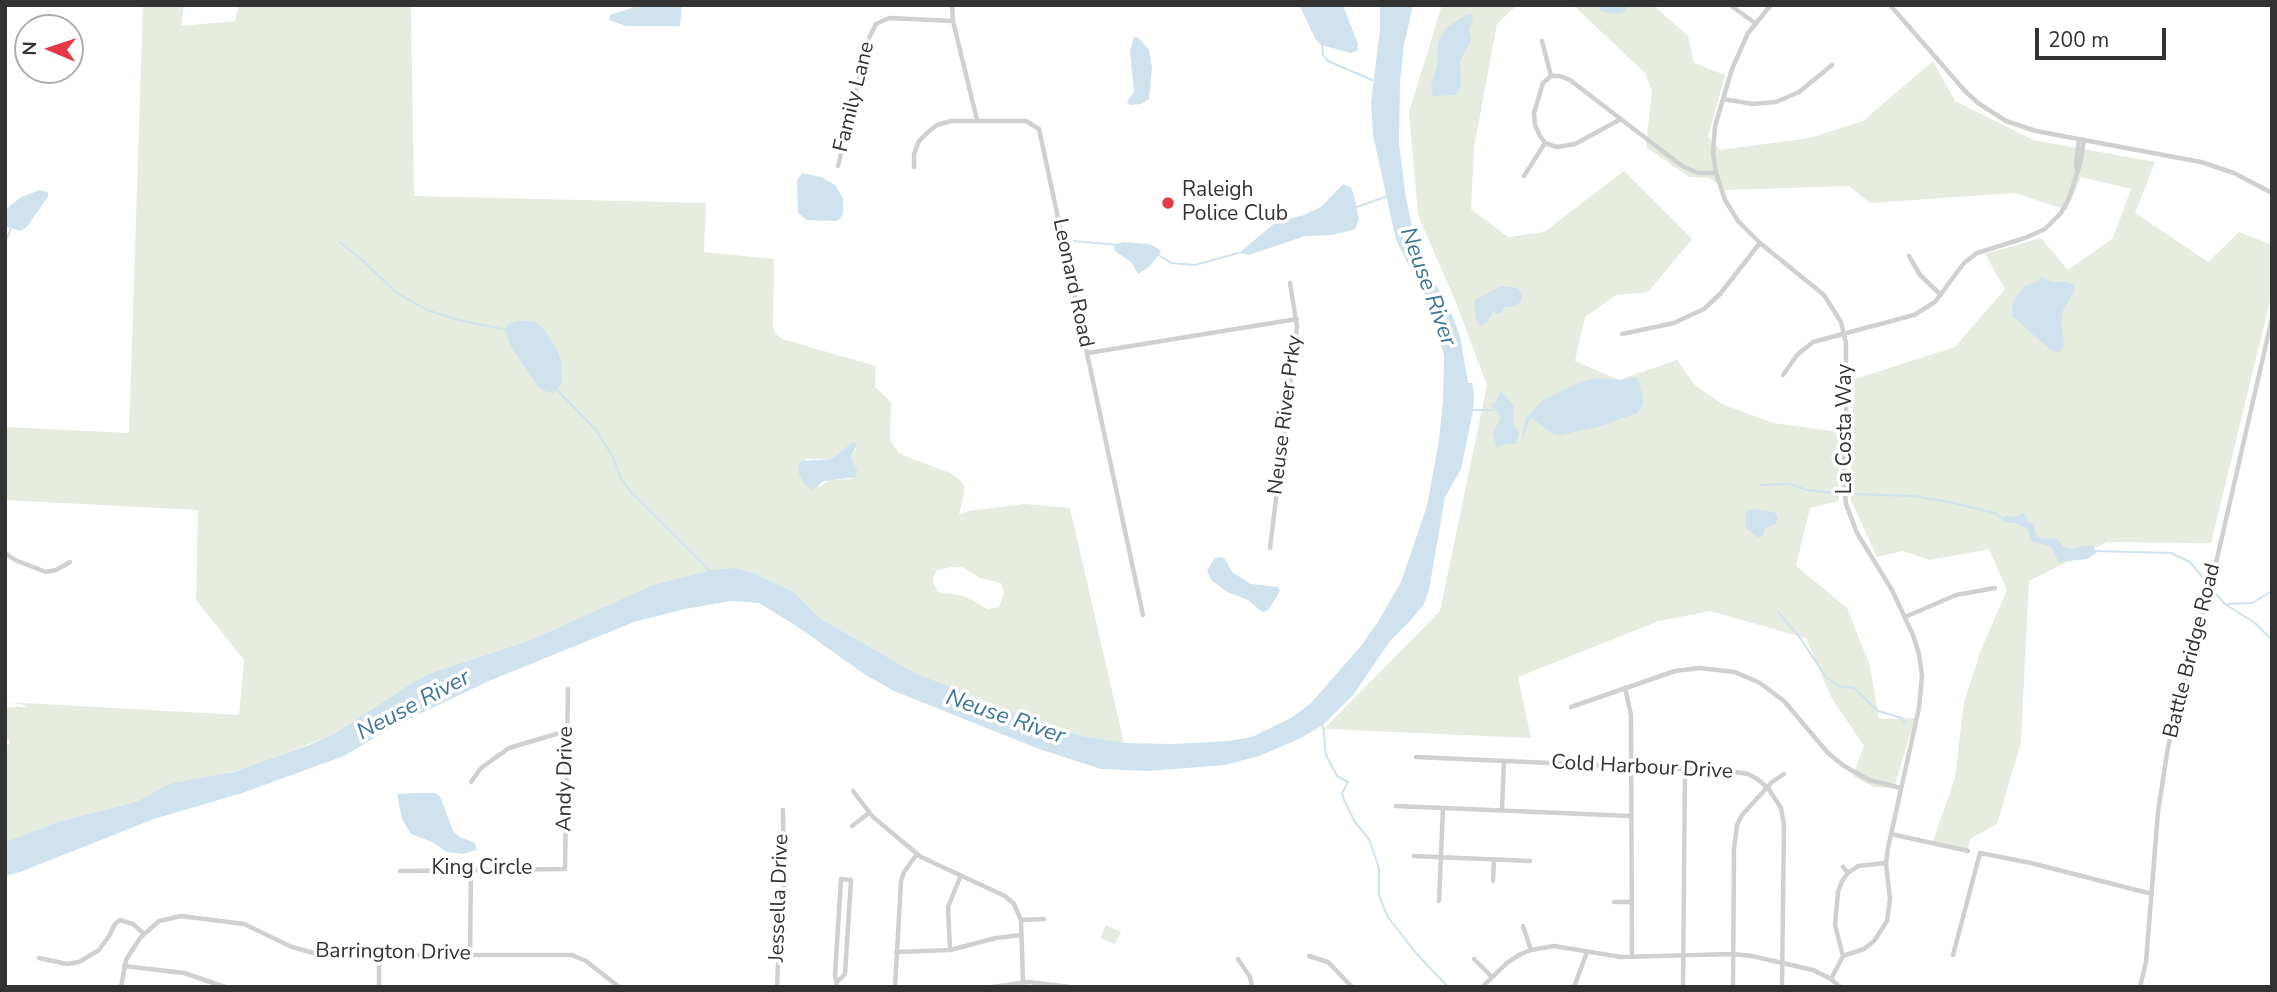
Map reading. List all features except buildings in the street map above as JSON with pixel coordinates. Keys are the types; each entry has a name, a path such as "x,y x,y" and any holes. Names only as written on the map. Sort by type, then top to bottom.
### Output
{"street":[{"path":"952,5 953,22 977,120"},
{"path":"1730,5 1755,23"},
{"name":"La Costa Way","path":"1772,5 1755,23 1738,53 1713,135 1716,173 1734,214 1760,243 1824,295 1838,315 1845,333 1846,421 1843,477 1846,504 1857,533 1892,590 1905,617 1919,654 1922,684 1886,863 1890,899 1887,920 1874,941 1864,949 1843,956"},
{"path":"1890,5 1965,91 1988,111 2006,121 2025,128 2082,140 2201,162 2234,173 2272,193"},
{"name":"Family Lane","path":"838,166 869,38 876,24 889,18 953,22"},
{"path":"1542,41 1551,76"},
{"path":"1723,99 1753,104 1776,102 1799,92 1832,65"},
{"path":"1620,119 1575,144 1563,147 1545,142 1537,131 1534,113 1541,87 1551,76 1560,76 1570,80 1688,170 1702,174 1716,173"},
{"name":"Leonard Road","path":"914,167 914,154 919,141 928,132 951,121 1026,121 1039,129 1143,615"},
{"path":"1783,375 1797,355 1813,342 1914,316 1928,308 1964,263 1977,253 2032,236 2056,219 2069,198 2082,140"},
{"path":"1524,176 1545,142"},
{"path":"1622,334 1674,323 1704,309 1760,243"},
{"path":"1909,256 1920,275 1941,295"},
{"name":"Neuse River Prky","path":"1270,548 1297,319 1290,283"},
{"name":"Battle Bridge Road","path":"2140,987 2146,962 2158,812 2168,747 2216,564 2272,318"},
{"path":"1088,354 1297,319"},
{"path":"5,553 15,560 46,572 70,562"},
{"path":"1905,617 1956,595 1995,588"},
{"path":"1571,707 1665,674 1692,668 1724,670 1760,683 1784,701 1828,753 1844,766 1869,780 1901,788"},
{"path":"1625,688 1631,709 1632,957"},
{"name":"Andy Drive","path":"565,869 568,689"},
{"path":"471,782 481,768 509,748 566,731"},
{"name":"Cold Harbour Drive","path":"1416,757 1748,774 1768,788"},
{"path":"1502,810 1504,761"},
{"path":"1683,987 1685,769"},
{"path":"1733,987 1734,849 1737,825 1742,815 1784,774"},
{"path":"1768,788 1781,808 1784,825 1782,987"},
{"path":"853,791 869,813 917,854 1010,900 1018,909 1021,920 1023,982"},
{"path":"1396,806 1631,816"},
{"path":"1439,901 1443,808"},
{"name":"Jessella Drive","path":"777,987 785,881 783,810"},
{"path":"852,826 869,813"},
{"path":"1891,834 1968,851"},
{"path":"1953,955 1980,853 2152,894"},
{"path":"895,987 901,881 917,854"},
{"path":"1414,856 1530,861"},
{"path":"1493,881 1494,859"},
{"path":"1831,979 1843,956 1835,925 1838,892 1848,873 1858,866 1886,863"},
{"path":"1843,867 1848,873"},
{"path":"470,955 471,869"},
{"name":"King Circle","path":"400,871 565,869"},
{"path":"950,950 948,907 961,875"},
{"path":"841,879 851,880 845,974 837,984 835,975 841,879"},
{"path":"1614,902 1632,902"},
{"name":"Barrington Drive","path":"121,987 124,965 131,950 144,934 163,919 174,916 244,924 292,947 332,956 572,956 586,961 619,987"},
{"path":"1021,920 1044,919"},
{"path":"39,958 67,964 79,962 99,950 120,920 133,924 144,934"},
{"path":"1523,926 1531,950"},
{"path":"896,952 950,950 996,937 1021,935"},
{"path":"1482,987 1508,962 1531,950 1555,946 1632,957 1733,954 1813,970 1840,987"},
{"path":"1574,987 1587,952"},
{"path":"379,956 379,987"},
{"path":"1309,956 1328,962 1352,987"},
{"path":"1238,959 1250,977 1252,987"},
{"path":"1475,959 1492,977"},
{"path":"124,965 184,973 225,987"},
{"path":"601,975 604,987"},
{"path":"992,987 1023,982 1070,987"}],"shaded area":[{"path":"143,5 184,5 181,26 235,21 239,5 411,5 414,196 706,203 704,252 774,259 775,333 782,339 876,366 875,387 891,402 890,440 899,453 950,473 960,480 964,493 959,515 968,511 1025,504 1070,508 1124,743 1081,736 915,673 821,619 795,593 756,574 736,568 653,585 528,641 436,671 415,681 334,734 254,766 193,782 169,784 138,801 58,822 5,842 5,747 10,743 5,735 5,707 27,707 5,702 239,715 244,660 196,600 198,510 5,500 5,427 129,433","holes":["521,320 535,322 562,384 554,393 538,387 511,347 508,324","852,442 856,449 851,457 855,466 852,479 829,480 819,487 805,459 832,459","962,567 980,578 1001,583 1004,593 999,607 988,609 964,596 938,592 933,583 937,570"]},
{"path":"1442,5 1517,5 1497,24 1474,148 1471,209 1508,237 1544,232 1624,171 1692,239 1648,292 1616,295 1585,317 1575,361 1619,380 1677,360 1695,385 1722,404 1773,423 1839,432 1839,501 1810,508 1796,566 1847,608 1870,666 1879,719 1915,718 1894,788 1874,787 1853,776 1864,746 1831,697 1806,638 1710,611 1659,621 1518,677 1531,738 1327,729 1321,732 1440,611 1487,385 1454,298 1418,215 1409,112"},
{"path":"1573,5 1653,5 1688,36 1694,63 1725,75 1708,137 1720,150 1810,138 1863,121 1933,61 1955,101 2033,140 2155,162 2135,213 2208,262 2239,232 2272,245 2272,293 2211,543 2107,542 2029,581 2021,742 1997,824 1970,839 1968,849 1932,844 1955,778 1964,702 1981,650 2007,590 1989,549 1930,560 1903,551 1877,557 1851,500 1855,379 1955,347 2005,289 1985,254 2041,238 2068,270 2113,238 2131,189 2081,177 2067,210 2014,193 1870,203 1849,186 1725,190 1710,178 1689,177 1646,147 1652,90 1645,73"},
{"path":"1106,925 1121,932 1115,944 1100,938"}],"water":[{"path":"634,5 682,5 680,26 626,26 609,20 610,15"},
{"path":"1299,5 1343,5 1358,44 1357,51 1351,53 1321,45"},
{"name":"Neuse River","path":"1380,5 1413,5 1404,45 1400,81 1399,144 1406,198 1412,226 1429,272 1451,312 1460,336 1468,383 1472,383 1474,394 1473,411 1461,469 1445,497 1429,590 1424,604 1390,641 1354,694 1323,725 1299,739 1259,756 1225,765 1148,771 1101,769 1039,749 894,691 864,674 759,603 731,601 634,622 489,681 396,725 344,756 242,793 154,819 5,876 5,842 58,822 138,801 169,784 234,772 309,745 334,734 415,681 436,671 528,641 653,585 712,570 736,568 756,574 795,593 821,619 915,673 1081,736 1125,743 1228,741 1252,737 1291,718 1311,703 1361,646 1401,582 1427,506 1439,440 1444,355 1425,297 1396,240 1373,135 1371,102 1380,30"},
{"path":"1597,5 1628,5 1624,12 1614,14 1601,11"},
{"path":"1467,14 1472,14 1473,18 1469,30 1471,40 1460,61 1461,86 1455,95 1433,96 1431,85 1437,67 1438,43 1446,28"},
{"path":"1134,37 1138,37 1149,50 1152,68 1149,99 1141,104 1130,105 1127,103 1134,92 1130,51"},
{"path":"802,173 821,177 835,185 843,198 843,214 840,219 807,220 798,213 797,181"},
{"path":"1343,184 1351,187 1355,200 1359,219 1355,229 1333,235 1305,236 1249,255 1239,253 1276,222 1304,215 1321,207"},
{"path":"40,190 48,192 48,197 26,228 20,231 5,226 5,211 21,197"},
{"path":"1122,242 1149,244 1161,252 1149,267 1138,274 1131,262 1115,251 1114,246"},
{"path":"2042,277 2052,282 2075,285 2074,292 2063,310 2061,324 2064,343 2062,350 2058,352 2051,350 2012,316 2013,301 2026,285 2035,283"},
{"path":"1501,286 1517,288 1522,293 1522,300 1514,307 1505,307 1500,314 1493,312 1487,322 1480,326 1476,320 1475,300"},
{"path":"521,320 535,322 544,329 557,350 561,361 562,384 554,393 538,387 511,347 505,330 508,324"},
{"path":"1598,378 1622,380 1637,378 1643,398 1643,404 1637,413 1598,427 1560,435 1551,433 1532,418 1521,444 1526,418 1542,401 1580,382"},
{"path":"1501,391 1514,406 1513,424 1519,433 1516,444 1497,448 1493,433 1501,417 1490,404 1495,403"},
{"path":"852,442 857,444 851,457 857,470 856,477 824,481 813,490 804,484 798,471 802,461 832,459"},
{"path":"1749,509 1774,512 1778,517 1776,524 1765,528 1762,537 1757,537 1746,528 1746,514"},
{"path":"2022,513 2027,516 2027,522 2034,524 2039,538 2058,539 2062,546 2069,549 2090,545 2096,553 2087,559 2059,562 2051,547 2031,541 2028,529 2015,523 2002,522 2005,516 2016,517"},
{"path":"1221,557 1232,572 1251,584 1278,587 1278,595 1267,611 1262,612 1248,600 1227,592 1211,580 1207,570 1215,558"},
{"path":"435,793 440,796 453,831 475,843 477,850 462,854 447,852 432,842 411,834 402,819 397,794"}],"waterway":[{"path":"1322,44 1323,55 1328,61 1372,80"},
{"path":"1354,208 1388,196"},
{"path":"5,242 11,229"},
{"path":"1074,241 1118,245"},
{"path":"340,242 397,293 427,310 458,320 507,330"},
{"path":"1157,254 1171,263 1195,265 1238,253"},
{"path":"556,389 596,430 613,457 621,479 632,493 711,572"},
{"path":"1471,410 1493,410"},
{"path":"1760,485 1790,484 1807,490 1842,494"},
{"path":"1850,494 1914,496 1995,513 2003,519"},
{"path":"2094,551 2171,553 2190,562 2208,584"},
{"path":"2211,589 2225,604 2255,623 2272,640"},
{"path":"2226,604 2252,603 2272,591"},
{"path":"1778,612 1801,639 1825,676 1838,686 1854,688 1878,711 1902,718 1905,723"},
{"path":"1323,726 1326,755 1337,776 1348,782 1342,793 1344,800 1355,822 1369,839 1379,868 1379,896 1388,917 1415,952 1448,987"}],"place":[{"name":"Raleigh Police Club","path":"1168,203"}]}
